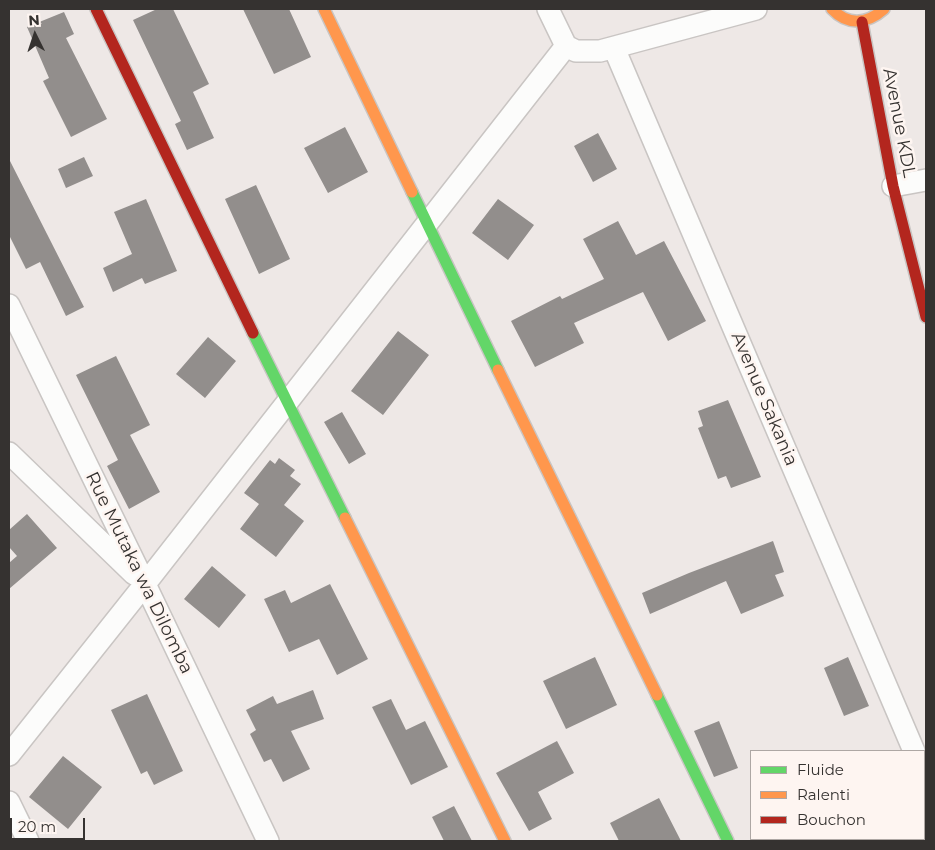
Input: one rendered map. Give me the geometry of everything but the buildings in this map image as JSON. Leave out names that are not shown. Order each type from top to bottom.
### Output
[{"type":"street","points":[[96,9],[505,841]]},
{"type":"street","points":[[324,9],[728,841]]},
{"type":"street","points":[[533,9],[551,16],[566,46],[576,51],[586,52],[614,48],[756,9]]},
{"type":"street","points":[[832,9],[846,20],[862,22],[871,20],[884,9]]},
{"type":"street","name":"Avenue KDL","points":[[862,22],[893,186],[926,317]]},
{"type":"street","points":[[9,755],[146,584],[566,46]]},
{"type":"street","name":"Avenue Sakania","points":[[614,48],[914,750]]},
{"type":"street","points":[[893,186],[926,180]]},
{"type":"street","name":"Rue Mutaka wa Dilomba","points":[[9,305],[146,584],[268,841]]},
{"type":"street","points":[[9,452],[146,584]]},
{"type":"street","points":[[9,802],[28,841]]},
{"type":"traffic: fast","points":[[412,192],[498,370]]},
{"type":"traffic: fast","points":[[253,333],[345,518]]},
{"type":"traffic: fast","points":[[657,695],[728,841]]},
{"type":"traffic: slow","points":[[324,9],[412,192]]},
{"type":"traffic: slow","points":[[832,9],[844,18],[858,21],[871,18],[884,9]]},
{"type":"traffic: slow","points":[[498,370],[657,695]]},
{"type":"traffic: slow","points":[[345,518],[505,841]]},
{"type":"traffic: jam","points":[[96,9],[253,333]]},
{"type":"traffic: jam","points":[[862,22],[893,186],[926,317]]}]
